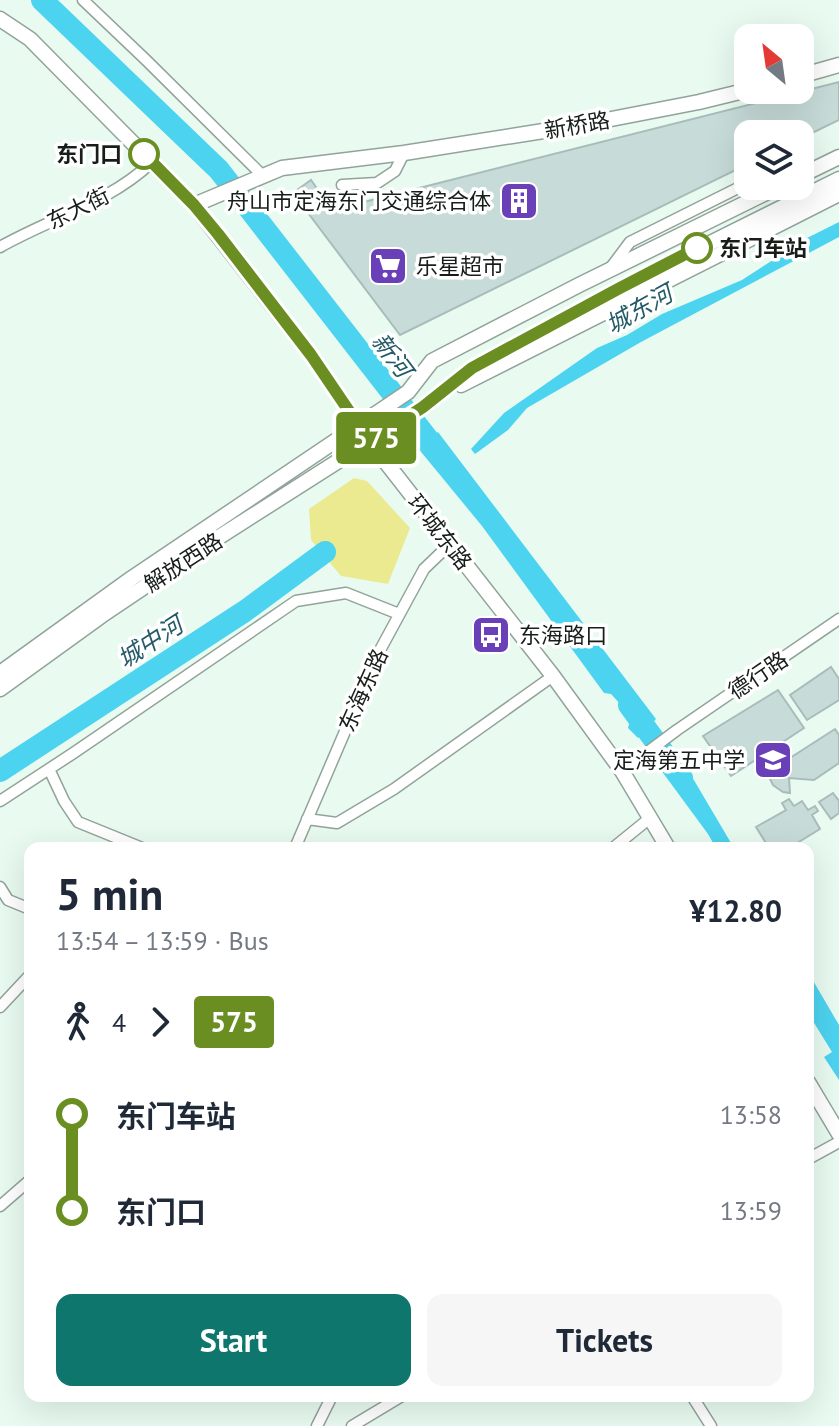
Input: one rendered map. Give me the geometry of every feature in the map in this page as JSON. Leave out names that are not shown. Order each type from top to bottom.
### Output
[{"type":"street","points":[[83,0],[262,175]]},
{"type":"street","name":"环城东路","points":[[0,19],[30,39],[194,205],[311,355],[370,442],[553,676],[622,771],[664,842]]},
{"type":"street","points":[[814,72],[839,65]]},
{"type":"street","name":"新桥路","points":[[194,205],[282,168],[404,153],[575,126],[734,93]]},
{"type":"street","points":[[342,185],[377,183],[395,171],[404,153]]},
{"type":"street","points":[[814,170],[839,157]]},
{"type":"street","name":"东大街","points":[[0,247],[118,189],[152,162]]},
{"type":"street","points":[[426,404],[472,368],[618,289],[839,179]]},
{"type":"street","points":[[609,272],[630,242],[734,190]]},
{"type":"street","points":[[426,404],[839,194]]},
{"type":"street","points":[[0,673],[132,578],[408,392],[432,361],[752,200]]},
{"type":"street","points":[[609,272],[618,289]]},
{"type":"street","name":"解放西路","points":[[0,689],[205,546],[426,404]]},
{"type":"street","name":"东海东路","points":[[297,842],[379,652],[424,569],[450,544]]},
{"type":"street","points":[[0,801],[296,601],[346,593],[399,614]]},
{"type":"street","name":"德行路","points":[[622,771],[839,619]]},
{"type":"street","points":[[307,819],[337,823],[394,789],[553,676]]},
{"type":"street","points":[[49,769],[78,822],[127,842]]},
{"type":"street","points":[[620,842],[650,818]]},
{"type":"street","points":[[0,887],[8,900],[24,907]]},
{"type":"street","points":[[0,1007],[24,981]]},
{"type":"street","points":[[814,1092],[839,1134]]},
{"type":"street","points":[[814,1156],[839,1142]]},
{"type":"street","points":[[0,1206],[24,1185]]},
{"type":"street","points":[[317,1426],[329,1402]]},
{"type":"street","points":[[352,1426],[392,1402]]},
{"type":"street","points":[[696,1402],[711,1426]]},
{"type":"shaded area","points":[[354,478],[367,481],[410,528],[388,584],[341,576],[311,540],[309,509]]},
{"type":"water","name":"城东河","points":[[839,222],[839,237],[641,342],[527,408],[508,430],[475,454],[471,449],[504,413],[597,348],[662,314],[742,280],[807,238]]},
{"type":"water","name":"新河","points":[[438,432],[656,719],[638,738],[628,728],[631,716],[611,694],[604,693],[482,526],[417,447]]},
{"type":"water","points":[[675,748],[730,842],[713,842],[655,762]]},
{"type":"water","points":[[814,982],[839,1025],[839,1080],[824,1057],[832,1052],[814,1023]]},
{"type":"building","name":"舟山市定海东门交通综合体","points":[[839,82],[839,120],[814,132],[814,120],[734,120],[734,171],[400,335],[293,193],[311,180],[332,210],[752,104],[814,104],[814,88]]},
{"type":"building","points":[[831,667],[839,679],[839,700],[807,720],[790,695]]},
{"type":"building","points":[[778,690],[804,728],[731,776],[703,736]]},
{"type":"building","points":[[835,729],[839,735],[839,763],[814,780],[789,778],[790,793],[773,785],[768,769],[790,772],[790,758]]},
{"type":"building","points":[[833,793],[839,801],[839,813],[831,819],[819,802]]},
{"type":"building","points":[[789,799],[794,806],[802,801],[808,810],[815,806],[818,811],[812,815],[820,829],[799,842],[765,842],[756,827],[786,810],[782,803]]},
{"type":"waterway","name":"新河","points":[[42,0],[219,170],[445,461]]},
{"type":"waterway","name":"城中河","points":[[0,771],[245,611],[325,552]]},
{"type":"waterway","name":"新河","points":[[629,705],[682,778]]},
{"type":"bus line","name":"575","points":[[144,154],[218,234],[311,355],[370,442],[423,407],[472,368],[697,248]]},
{"type":"place","name":"东门口","points":[[144,154]]},
{"type":"place","name":"舟山市定海东门交通综合体","points":[[519,201]]},
{"type":"place","name":"东门车站","points":[[697,248]]},
{"type":"place","name":"乐星超市","points":[[388,266]]},
{"type":"place","name":"东海路口","points":[[491,635]]},
{"type":"place","name":"定海第五中学","points":[[773,760]]}]
